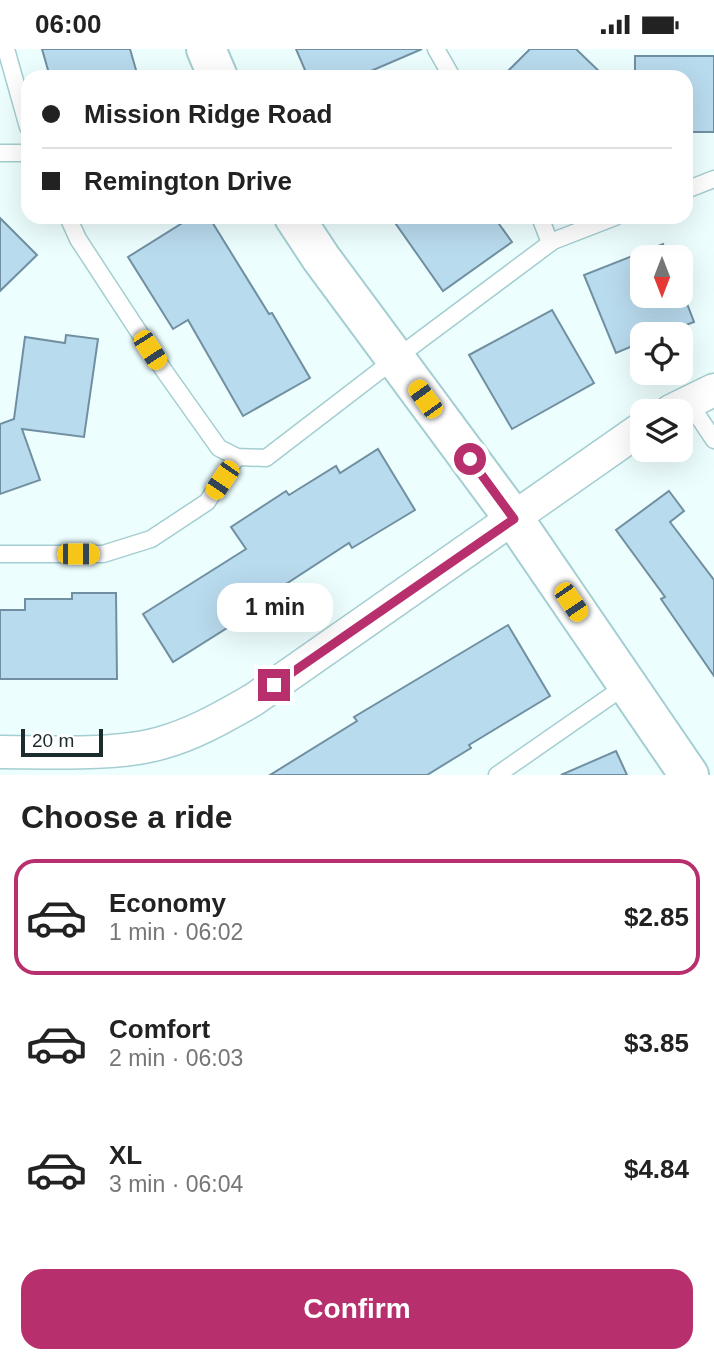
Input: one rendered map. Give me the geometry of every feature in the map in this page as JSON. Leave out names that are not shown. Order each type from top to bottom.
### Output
[{"type":"street","points":[[206,49],[215,70]]},
{"type":"street","points":[[299,224],[514,519],[689,775]]},
{"type":"street","points":[[13,760],[159,744],[205,728],[253,700],[630,437]]},
{"type":"lane","points":[[6,49],[21,102]]},
{"type":"lane","points":[[436,49],[449,70]]},
{"type":"lane","points":[[0,153],[21,153]]},
{"type":"lane","points":[[693,187],[714,179]]},
{"type":"lane","points":[[71,224],[78,239],[165,372],[219,448],[237,457],[266,458],[550,243],[598,224]]},
{"type":"lane","points":[[543,224],[550,243]]},
{"type":"lane","points":[[693,404],[714,440]]},
{"type":"lane","points":[[0,554],[103,554],[151,539],[207,502],[237,457]]},
{"type":"lane","points":[[497,775],[628,684]]},
{"type":"building","points":[[42,49],[130,49],[136,70],[48,70]]},
{"type":"building","points":[[296,49],[422,49],[373,70],[305,70]]},
{"type":"building","points":[[530,49],[576,49],[598,70],[509,70]]},
{"type":"building","points":[[635,56],[714,56],[714,132],[693,132],[693,70],[635,70]]},
{"type":"building","points":[[0,218],[37,255],[0,291]]},
{"type":"building","points":[[181,224],[213,224],[269,314],[272,313],[310,378],[243,416],[188,320],[173,329],[128,257]]},
{"type":"building","points":[[396,224],[499,224],[512,242],[443,291]]},
{"type":"building","points":[[630,257],[630,308],[689,308],[694,322],[630,322],[630,347],[616,353],[584,275]]},
{"type":"building","points":[[552,310],[594,383],[512,429],[469,355]]},
{"type":"building","points":[[66,335],[98,339],[84,437],[22,429],[40,480],[0,494],[0,424],[14,419],[25,337],[65,343]]},
{"type":"building","points":[[378,449],[415,510],[352,548],[349,543],[243,612],[246,616],[173,662],[143,614],[246,549],[231,527],[286,491],[289,495],[336,466],[340,473]]},
{"type":"building","points":[[669,491],[684,511],[670,522],[714,580],[714,676],[661,599],[665,597],[616,530]]},
{"type":"building","points":[[72,593],[116,593],[117,679],[0,679],[0,610],[25,610],[25,599],[72,599]]},
{"type":"building","points":[[508,625],[550,696],[469,745],[471,748],[427,775],[270,775],[357,721],[354,717]]},
{"type":"building","points":[[616,751],[627,775],[561,775]]},
{"type":"route","points":[[274,685],[514,519],[470,459]]}]
